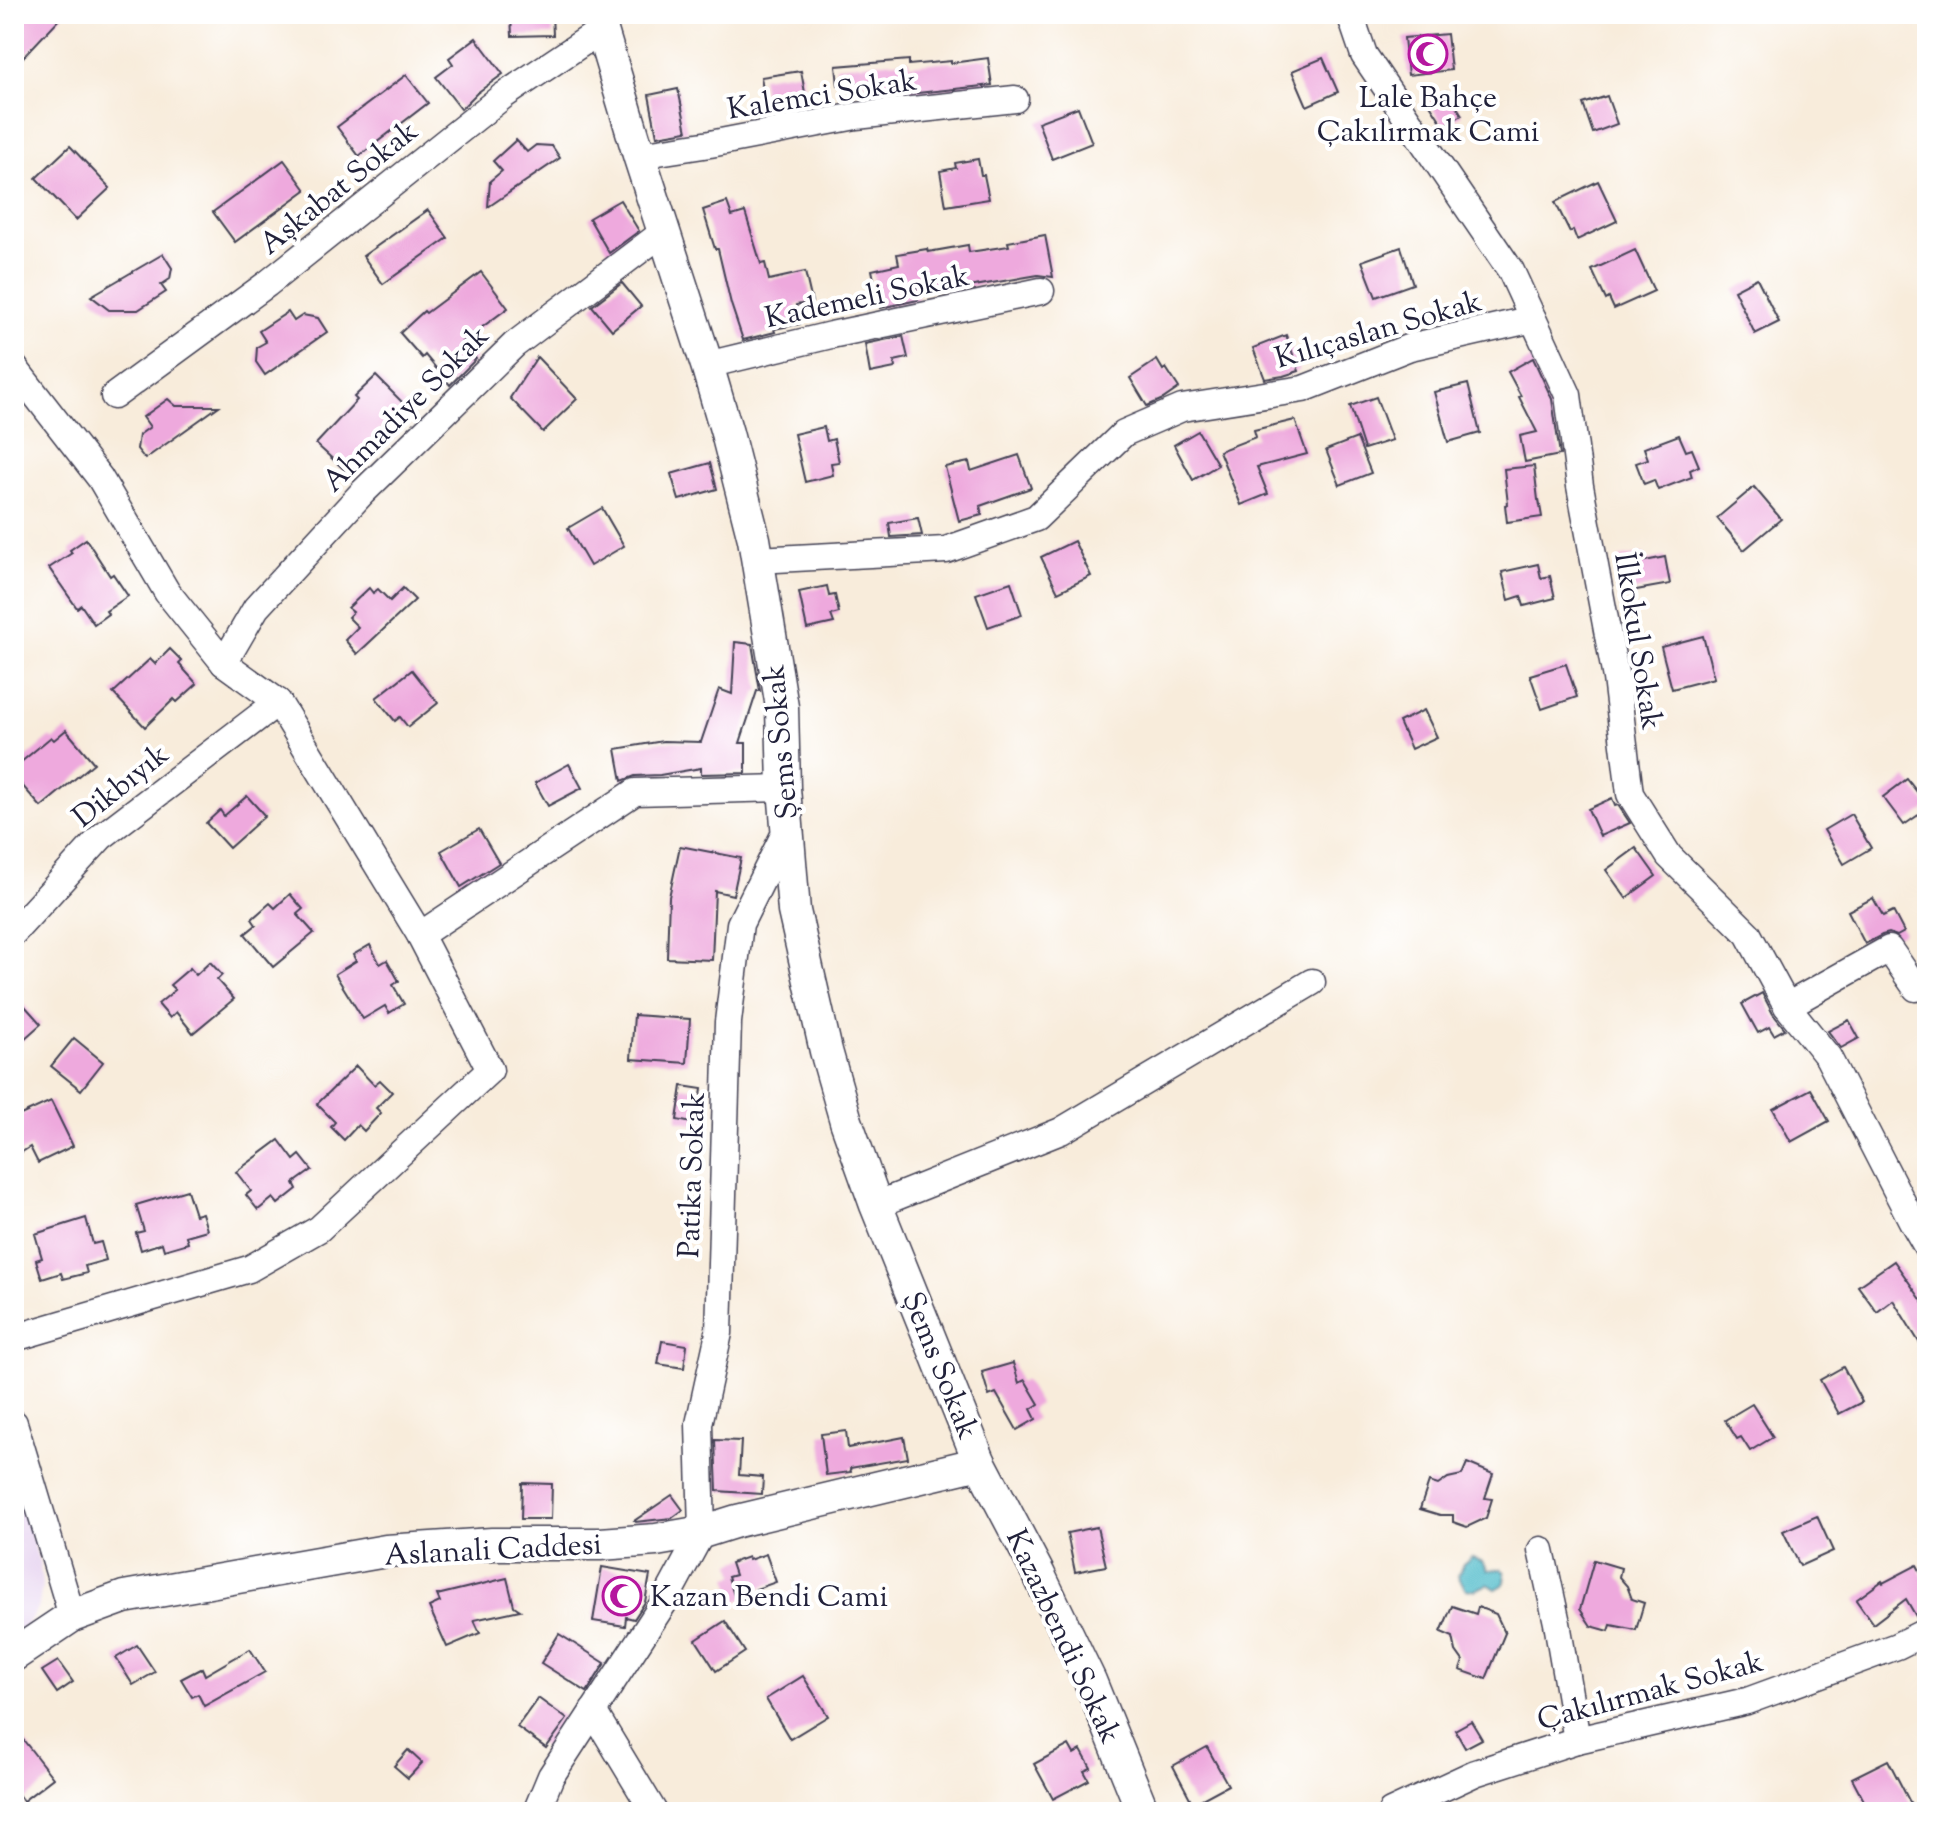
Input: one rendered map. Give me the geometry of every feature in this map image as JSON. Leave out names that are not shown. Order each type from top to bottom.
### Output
[{"type":"street","name":"İlkokul Sokak","points":[[1350,14],[1364,55],[1511,271],[1568,395],[1580,486],[1616,678],[1630,794],[1669,856],[1748,934],[1787,1006],[1828,1057],[1927,1247]]},
{"type":"street","name":"Şems Sokak","points":[[600,22],[727,433],[757,560],[782,707],[784,788],[794,911],[826,1051],[846,1121],[876,1205],[980,1463]]},
{"type":"street","name":"Aşkabat Sokak","points":[[114,396],[267,284],[600,22]]},
{"type":"street","name":"Kalemci Sokak","points":[[639,155],[856,116],[1015,99]]},
{"type":"street","name":"Ahmadiye Sokak","points":[[224,663],[256,608],[374,481],[514,345],[665,231]]},
{"type":"street","name":"Kademeli Sokak","points":[[707,365],[831,335],[1041,291]]},
{"type":"street","name":"Kılıçaslan Sokak","points":[[757,560],[946,550],[1036,518],[1124,433],[1182,408],[1303,389],[1410,347],[1533,319]]},
{"type":"street","points":[[14,367],[100,478],[167,592],[224,663],[278,702],[420,935],[490,1070],[319,1229],[249,1269],[14,1338]]},
{"type":"street","name":"Dikbıyık","points":[[14,932],[101,837],[278,702]]},
{"type":"street","points":[[420,935],[635,792],[784,788]]},
{"type":"street","name":"Patika Sokak","points":[[702,1532],[699,1424],[719,1333],[728,1022],[733,980],[740,924],[787,829]]},
{"type":"street","points":[[1787,1006],[1889,949],[1916,988]]},
{"type":"street","points":[[876,1205],[1061,1131],[1312,982]]},
{"type":"street","points":[[14,1423],[72,1616]]},
{"type":"street","name":"Aslanali Caddesi","points":[[14,1655],[72,1616],[124,1597],[386,1551],[492,1544],[600,1544],[656,1540],[702,1532],[980,1463]]},
{"type":"street","name":"Kazazbendi Sokak","points":[[980,1463],[1090,1681],[1143,1812]]},
{"type":"street","points":[[536,1812],[551,1776],[663,1604],[702,1532]]},
{"type":"street","points":[[1541,1550],[1577,1740]]},
{"type":"street","name":"Çakılırmak Sokak","points":[[1391,1812],[1475,1773],[1577,1740],[1747,1701],[1897,1646],[1927,1631]]},
{"type":"street","points":[[593,1711],[654,1812]]},
{"type":"shaded area","points":[[14,1479],[40,1565],[42,1586],[39,1605],[27,1625],[14,1633]]},
{"type":"water","points":[[1472,1557],[1483,1562],[1488,1570],[1502,1569],[1505,1572],[1503,1585],[1496,1589],[1488,1584],[1475,1590],[1466,1589],[1458,1576],[1463,1564]]},
{"type":"building","points":[[14,14],[64,14],[14,67]]},
{"type":"building","points":[[511,14],[552,14],[553,35],[512,36]]},
{"type":"building","name":"Lale Bahçe Çakılırmak Cami","points":[[1447,34],[1451,70],[1408,75],[1404,38]]},
{"type":"building","points":[[476,38],[503,74],[461,109],[436,77],[453,64],[449,58]]},
{"type":"building","points":[[988,58],[992,85],[880,97],[878,81],[838,85],[836,66],[909,60],[909,65],[951,63]]},
{"type":"building","points":[[1323,58],[1338,92],[1307,106],[1292,71]]},
{"type":"building","points":[[801,71],[808,109],[767,117],[761,77]]},
{"type":"building","points":[[406,75],[428,103],[359,156],[337,127]]},
{"type":"building","points":[[678,89],[687,131],[657,136],[649,95]]},
{"type":"building","points":[[1447,91],[1462,115],[1444,126],[1429,103]]},
{"type":"building","points":[[1607,96],[1617,124],[1593,133],[1583,104]]},
{"type":"building","points":[[1078,107],[1092,143],[1052,159],[1038,122]]},
{"type":"building","points":[[516,140],[527,152],[536,145],[552,146],[560,158],[488,207],[490,181],[502,171],[493,161]]},
{"type":"building","points":[[70,146],[110,188],[76,220],[36,178]]},
{"type":"building","points":[[978,159],[989,199],[946,206],[940,171],[956,168],[955,163]]},
{"type":"building","points":[[284,160],[306,190],[235,242],[213,212]]},
{"type":"building","points":[[1598,181],[1617,221],[1577,240],[1555,202]]},
{"type":"building","points":[[620,200],[639,231],[609,253],[589,218]]},
{"type":"building","points":[[727,202],[732,216],[745,212],[769,280],[805,272],[812,302],[796,305],[800,324],[743,340],[718,249],[715,249],[703,210]]},
{"type":"building","points":[[428,210],[448,238],[383,284],[363,256]]},
{"type":"building","points":[[1045,235],[1053,277],[1038,275],[951,290],[949,281],[916,287],[918,300],[880,308],[872,270],[899,264],[897,254],[968,245],[969,252],[1009,246],[1008,242]]},
{"type":"building","points":[[1401,247],[1413,284],[1376,297],[1362,261]]},
{"type":"building","points":[[1635,250],[1654,291],[1614,309],[1609,298],[1606,300],[1592,270]]},
{"type":"building","points":[[163,254],[172,268],[170,279],[161,285],[166,292],[138,310],[109,310],[91,296]]},
{"type":"building","points":[[481,272],[508,308],[462,342],[476,359],[450,385],[425,355],[422,358],[400,333],[424,311],[426,313]]},
{"type":"building","points":[[1757,278],[1779,322],[1755,334],[1734,290]]},
{"type":"building","points":[[622,283],[641,306],[612,330],[592,306]]},
{"type":"building","points":[[288,312],[294,321],[303,315],[318,318],[327,332],[265,375],[256,362],[257,347],[266,342],[259,331]]},
{"type":"building","points":[[1286,335],[1299,371],[1265,379],[1253,348]]},
{"type":"building","points":[[903,336],[908,358],[894,361],[895,368],[870,373],[865,344]]},
{"type":"building","points":[[537,357],[577,399],[543,432],[510,398]]},
{"type":"building","points":[[1533,358],[1552,399],[1560,455],[1525,462],[1520,436],[1537,432],[1508,372]]},
{"type":"building","points":[[1157,360],[1179,388],[1147,406],[1130,378]]},
{"type":"building","points":[[376,376],[405,405],[370,439],[375,443],[348,473],[316,444],[357,400],[354,397]]},
{"type":"building","points":[[1468,384],[1480,433],[1448,442],[1434,392]]},
{"type":"building","points":[[1376,397],[1392,440],[1364,449],[1350,406]]},
{"type":"building","points":[[168,399],[176,406],[219,406],[145,459],[137,449],[139,435],[150,427],[143,417]]},
{"type":"building","points":[[1295,420],[1307,454],[1257,467],[1268,494],[1241,505],[1219,451],[1256,437],[1254,430]]},
{"type":"building","points":[[824,427],[827,441],[834,439],[839,462],[831,463],[833,475],[805,482],[794,434]]},
{"type":"building","points":[[1198,431],[1218,465],[1193,480],[1174,445]]},
{"type":"building","points":[[1679,435],[1686,451],[1692,449],[1699,466],[1690,470],[1692,477],[1658,490],[1654,480],[1644,484],[1636,463],[1648,459],[1644,448]]},
{"type":"building","points":[[1357,438],[1371,473],[1340,485],[1326,450]]},
{"type":"building","points":[[1019,455],[1031,488],[980,506],[982,515],[959,521],[945,467],[969,462],[971,471]]},
{"type":"building","points":[[710,463],[717,489],[679,500],[671,474]]},
{"type":"building","points":[[1534,466],[1542,517],[1507,522],[1504,469]]},
{"type":"building","points":[[1754,487],[1781,519],[1744,550],[1717,518]]},
{"type":"building","points":[[602,508],[624,546],[590,566],[568,528]]},
{"type":"building","points":[[918,518],[922,535],[891,537],[889,523]]},
{"type":"building","points":[[86,539],[110,576],[113,574],[128,596],[106,611],[108,614],[94,624],[81,605],[77,608],[49,568]]},
{"type":"building","points":[[1074,541],[1091,576],[1058,592],[1041,557]]},
{"type":"building","points":[[1644,554],[1645,561],[1665,557],[1670,584],[1625,592],[1619,558]]},
{"type":"building","points":[[1538,564],[1541,578],[1550,576],[1555,598],[1524,606],[1521,596],[1509,600],[1502,572]]},
{"type":"building","points":[[1011,582],[1022,615],[988,627],[976,594]]},
{"type":"building","points":[[827,586],[829,596],[835,595],[839,613],[831,615],[834,623],[807,629],[799,592]]},
{"type":"building","points":[[369,588],[373,593],[378,589],[390,601],[403,588],[415,600],[357,654],[345,640],[358,627],[348,617],[353,612],[348,608]]},
{"type":"building","points":[[1703,636],[1714,678],[1672,689],[1661,647]]},
{"type":"building","points":[[735,642],[752,644],[760,691],[757,691],[740,743],[746,743],[746,773],[701,774],[701,768],[635,776],[622,781],[616,749],[663,741],[701,742],[719,689],[732,694]]},
{"type":"building","points":[[170,649],[197,684],[177,702],[174,699],[145,727],[113,693],[150,659],[155,664]]},
{"type":"building","points":[[1566,664],[1577,697],[1542,709],[1530,675]]},
{"type":"building","points":[[412,670],[438,703],[408,727],[400,717],[395,721],[376,698]]},
{"type":"building","points":[[1424,710],[1437,737],[1411,749],[1399,722]]},
{"type":"building","points":[[66,730],[94,763],[41,807],[14,776],[14,768],[51,737],[54,740]]},
{"type":"building","points":[[569,764],[582,788],[548,806],[535,783]]},
{"type":"building","points":[[1907,779],[1927,809],[1904,825],[1883,797]]},
{"type":"building","points":[[247,796],[265,816],[229,848],[206,823],[220,810],[224,816]]},
{"type":"building","points":[[1612,798],[1630,823],[1600,836],[1588,809]]},
{"type":"building","points":[[1851,814],[1871,848],[1844,864],[1824,830]]},
{"type":"building","points":[[479,829],[499,863],[461,887],[441,851]]},
{"type":"building","points":[[680,846],[741,858],[733,895],[715,891],[712,960],[667,958],[669,897]]},
{"type":"building","points":[[1636,848],[1656,876],[1626,898],[1606,870]]},
{"type":"building","points":[[290,894],[303,909],[297,914],[314,933],[273,967],[245,934],[256,925],[252,919],[270,903],[275,908]]},
{"type":"building","points":[[1873,898],[1883,916],[1893,911],[1904,932],[1897,936],[1889,933],[1882,935],[1865,944],[1848,911]]},
{"type":"building","points":[[370,945],[380,964],[387,960],[399,981],[393,985],[404,1004],[389,1013],[385,1006],[363,1019],[335,974],[356,961],[353,955]]},
{"type":"building","points":[[210,962],[222,975],[217,980],[234,999],[193,1033],[176,1012],[170,1018],[158,1004],[175,990],[170,985],[190,968],[196,975]]},
{"type":"building","points":[[1762,993],[1785,1029],[1774,1035],[1769,1027],[1758,1033],[1742,1004]]},
{"type":"building","points":[[24,1005],[41,1024],[14,1048],[14,1013]]},
{"type":"building","points":[[634,1015],[690,1019],[687,1063],[631,1059]]},
{"type":"building","points":[[1849,1020],[1859,1038],[1841,1048],[1828,1031]]},
{"type":"building","points":[[74,1038],[103,1062],[81,1090],[51,1066]]},
{"type":"building","points":[[356,1066],[374,1085],[380,1080],[392,1092],[376,1108],[381,1113],[364,1131],[358,1125],[344,1140],[331,1127],[335,1122],[317,1104]]},
{"type":"building","points":[[682,1086],[702,1089],[697,1124],[677,1120]]},
{"type":"building","points":[[1811,1089],[1829,1121],[1791,1142],[1773,1109]]},
{"type":"building","points":[[51,1101],[73,1146],[38,1163],[30,1147],[14,1157],[14,1118]]},
{"type":"building","points":[[279,1140],[294,1160],[300,1155],[312,1170],[294,1183],[297,1189],[278,1204],[273,1198],[258,1210],[246,1195],[251,1191],[236,1172]]},
{"type":"building","points":[[187,1190],[195,1215],[202,1213],[207,1230],[186,1236],[188,1243],[164,1250],[162,1243],[141,1250],[136,1233],[144,1231],[136,1205]]},
{"type":"building","points":[[86,1218],[93,1244],[101,1242],[106,1260],[85,1266],[87,1273],[63,1279],[61,1273],[42,1279],[36,1260],[42,1258],[35,1234]]},
{"type":"building","points":[[1894,1261],[1927,1308],[1927,1355],[1893,1300],[1877,1312],[1858,1286]]},
{"type":"building","points":[[662,1341],[687,1345],[684,1368],[658,1364]]},
{"type":"building","points":[[1013,1363],[1019,1383],[1025,1380],[1039,1404],[1031,1409],[1036,1419],[1017,1430],[996,1393],[989,1396],[982,1372]]},
{"type":"building","points":[[1843,1367],[1862,1402],[1839,1414],[1820,1380]]},
{"type":"building","points":[[1752,1404],[1773,1437],[1750,1451],[1741,1437],[1737,1439],[1725,1420]]},
{"type":"building","points":[[846,1431],[848,1448],[904,1437],[908,1458],[826,1475],[821,1434]]},
{"type":"building","points":[[715,1440],[741,1441],[739,1475],[763,1477],[762,1494],[717,1491]]},
{"type":"building","points":[[1467,1463],[1493,1474],[1485,1498],[1492,1499],[1486,1518],[1467,1527],[1453,1522],[1453,1515],[1420,1509],[1429,1482],[1438,1485],[1448,1478],[1462,1475]]},
{"type":"building","points":[[522,1483],[552,1484],[551,1519],[521,1519]]},
{"type":"building","points":[[672,1495],[683,1510],[672,1518],[634,1521]]},
{"type":"building","points":[[1817,1516],[1833,1551],[1800,1566],[1783,1531]]},
{"type":"building","points":[[1097,1527],[1106,1566],[1075,1572],[1067,1533]]},
{"type":"building","points":[[766,1554],[776,1582],[756,1589],[758,1594],[736,1601],[728,1577],[735,1575],[731,1563]]},
{"type":"building","points":[[1594,1560],[1621,1568],[1619,1577],[1632,1599],[1644,1603],[1636,1630],[1611,1625],[1609,1631],[1591,1626],[1580,1609]]},
{"type":"building","points":[[1917,1565],[1927,1584],[1927,1615],[1917,1618],[1906,1599],[1873,1624],[1856,1600],[1882,1581]]},
{"type":"building","name":"Kazan Bendi Cami","points":[[602,1567],[650,1575],[645,1602],[634,1619],[626,1617],[625,1626],[593,1621]]},
{"type":"building","points":[[507,1578],[514,1606],[520,1610],[474,1620],[480,1633],[447,1647],[429,1607],[440,1602],[437,1595]]},
{"type":"building","points":[[1452,1606],[1476,1614],[1478,1607],[1496,1614],[1505,1633],[1486,1679],[1460,1670],[1463,1661],[1456,1651],[1453,1637],[1441,1632]]},
{"type":"building","points":[[725,1621],[745,1652],[716,1671],[696,1640]]},
{"type":"building","points":[[559,1634],[605,1663],[587,1692],[541,1663]]},
{"type":"building","points":[[137,1645],[155,1672],[133,1685],[116,1658]]},
{"type":"building","points":[[250,1649],[265,1672],[204,1706],[198,1694],[192,1697],[181,1679],[202,1668],[205,1675]]},
{"type":"building","points":[[58,1661],[73,1682],[57,1693],[42,1671]]},
{"type":"building","points":[[803,1676],[828,1716],[790,1739],[766,1699]]},
{"type":"building","points":[[538,1698],[567,1719],[546,1748],[517,1727]]},
{"type":"building","points":[[1471,1721],[1482,1739],[1465,1748],[1455,1730]]},
{"type":"building","points":[[14,1728],[53,1778],[23,1801],[14,1789]]},
{"type":"building","points":[[1069,1745],[1074,1754],[1081,1750],[1091,1768],[1084,1771],[1089,1780],[1053,1799],[1034,1764]]},
{"type":"building","points":[[1207,1747],[1228,1785],[1193,1804],[1173,1766]]},
{"type":"building","points":[[408,1750],[422,1763],[408,1778],[394,1766]]},
{"type":"building","points":[[1888,1760],[1915,1812],[1870,1812],[1852,1778]]},
{"type":"place","name":"Lale Bahçe Çakılırmak Cami","points":[[1428,54]]},
{"type":"place","name":"Kazan Bendi Cami","points":[[622,1596]]}]
